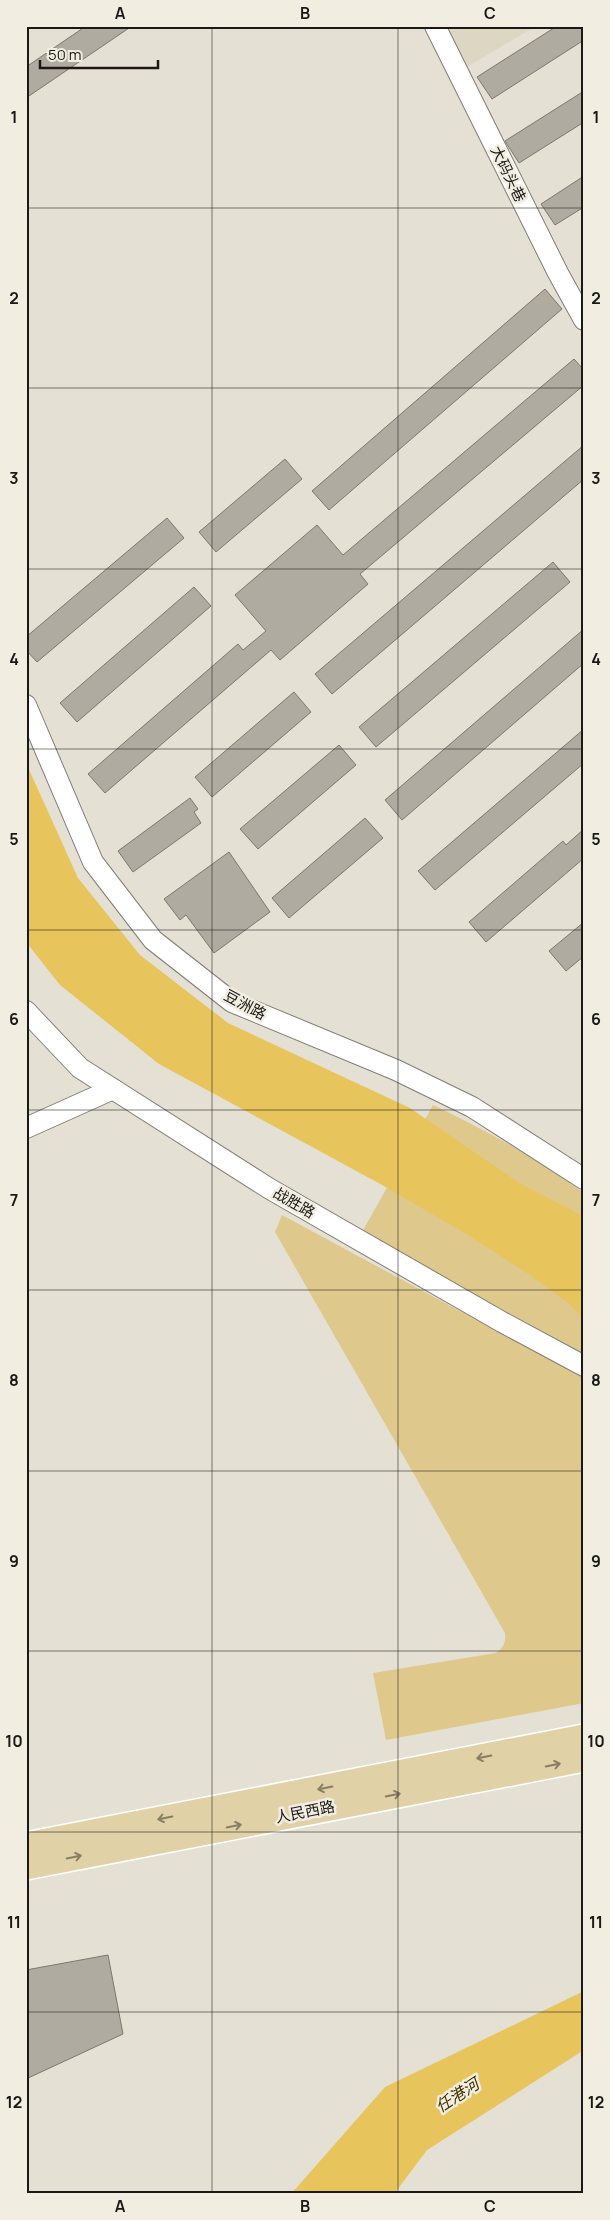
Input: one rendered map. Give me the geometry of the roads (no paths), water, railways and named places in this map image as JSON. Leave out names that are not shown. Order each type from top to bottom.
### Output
[{"type":"main road","name":"人民西路","points":[[26,1845],[584,1737]]},
{"type":"main road","name":"人民西路","points":[[26,1867],[584,1758]]},
{"type":"street","name":"大码头巷","points":[[435,26],[558,273],[584,320]]},
{"type":"street","name":"豆洲路","points":[[26,705],[93,862],[153,940],[232,1002],[396,1070],[472,1107],[584,1179]]},
{"type":"street","name":"战胜路","points":[[26,1010],[80,1068],[270,1189],[502,1322],[584,1366]]},
{"type":"street","points":[[26,1128],[113,1089]]},
{"type":"water","points":[[26,763],[78,878],[140,955],[228,1023],[410,1108],[519,1183],[581,1215],[584,1218],[584,1320],[570,1304],[527,1273],[468,1235],[384,1186],[159,1064],[60,985],[26,942]]},
{"type":"water","name":"任港河","points":[[584,1991],[584,2050],[427,2150],[394,2194],[291,2194],[385,2087]]}]
